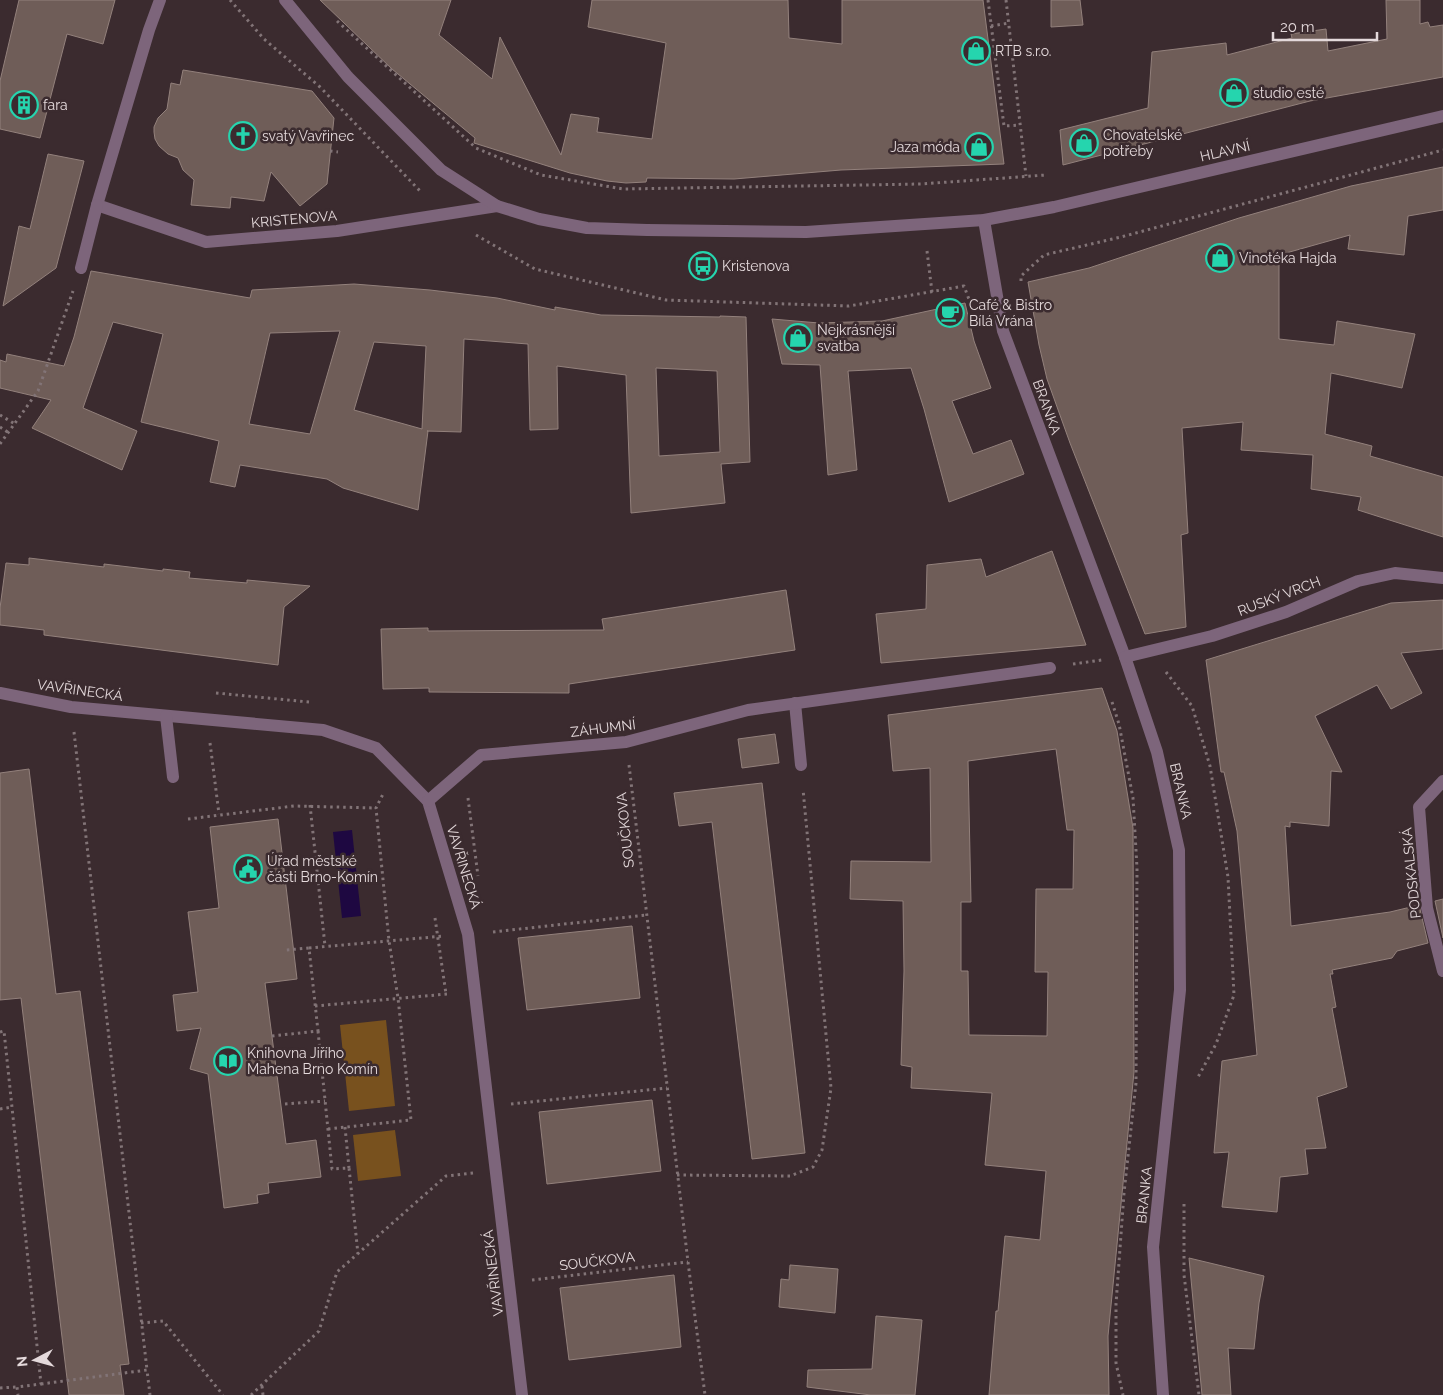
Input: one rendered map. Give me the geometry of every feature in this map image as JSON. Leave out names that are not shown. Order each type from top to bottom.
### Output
[{"type":"street","points":[[81,268],[97,205],[149,30],[160,0]]},
{"type":"street","name":"KRISTENOVA","points":[[285,0],[348,78],[441,170],[497,206],[539,220],[587,228],[806,232],[984,220]]},
{"type":"street","name":"HLAVNÍ","points":[[984,220],[1054,207],[1443,116]]},
{"type":"street","name":"KRISTENOVA","points":[[97,205],[206,242],[337,231],[497,206]]},
{"type":"street","name":"BRANKA","points":[[984,220],[1003,331],[1125,657],[1157,752],[1179,850],[1180,990],[1153,1247],[1163,1395]]},
{"type":"street","name":"RUSKÝ VRCH","points":[[1125,657],[1221,633],[1286,612],[1358,581],[1394,572],[1443,578]]},
{"type":"street","name":"ZÁHUMNÍ","points":[[428,801],[481,754],[626,742],[748,710],[1050,668]]},
{"type":"street","name":"VAVŘINECKÁ","points":[[0,692],[71,707],[323,730],[376,748],[428,801],[468,934],[522,1395]]},
{"type":"street","points":[[795,703],[801,765]]},
{"type":"street","points":[[166,716],[173,777]]},
{"type":"street","name":"PODSKALSKÁ","points":[[1443,781],[1419,807],[1428,908],[1443,970]]},
{"type":"path","points":[[988,0],[1004,126],[1020,125]]},
{"type":"path","points":[[1006,0],[1026,176]]},
{"type":"path","points":[[334,19],[476,148],[541,175],[623,189],[921,184],[1046,175]]},
{"type":"path","points":[[991,26],[1009,23]]},
{"type":"path","points":[[330,151],[338,152]]},
{"type":"path","points":[[927,251],[932,292]]},
{"type":"path","points":[[0,444],[38,391],[81,268]]},
{"type":"path","points":[[0,415],[15,424]]},
{"type":"path","points":[[0,427],[9,433]]},
{"type":"path","points":[[1096,652],[1099,661]]},
{"type":"path","points":[[1050,668],[1125,657]]},
{"type":"path","points":[[1110,697],[1118,724],[1133,798],[1137,868],[1136,1083],[1124,1193],[1116,1304],[1116,1364],[1123,1395]]},
{"type":"path","points":[[208,720],[219,814]]},
{"type":"path","points":[[83,731],[74,730],[150,1395]]},
{"type":"path","name":"SOUČKOVA","points":[[620,764],[629,764],[705,1395]]},
{"type":"path","points":[[678,1174],[790,1176],[813,1167],[822,1150],[831,1088],[801,765]]},
{"type":"path","points":[[328,1129],[410,1120],[376,808],[397,769]]},
{"type":"path","points":[[468,796],[480,884]]},
{"type":"path","points":[[188,819],[310,805],[376,808]]},
{"type":"path","points":[[310,805],[325,946]]},
{"type":"path","points":[[435,911],[446,994]]},
{"type":"path","points":[[286,950],[438,937],[646,915]]},
{"type":"path","points":[[309,948],[332,1169],[349,1168]]},
{"type":"path","points":[[315,1006],[475,991]]},
{"type":"path","points":[[272,1036],[318,1030]]},
{"type":"path","points":[[0,1032],[4,1031],[41,1384]]},
{"type":"path","points":[[488,1107],[667,1088]]},
{"type":"path","points":[[285,1104],[325,1101]]},
{"type":"path","points":[[0,1109],[12,1107]]},
{"type":"path","points":[[345,1127],[358,1254]]},
{"type":"path","points":[[251,1395],[319,1331],[337,1272],[446,1176],[496,1170]]},
{"type":"path","name":"SOUČKOVA","points":[[509,1283],[688,1262]]},
{"type":"path","points":[[141,1323],[164,1321],[223,1395]]},
{"type":"path","points":[[0,1388],[147,1370]]},
{"type":"path","points":[[262,1385],[263,1395]]},
{"type":"path","points":[[17,1387],[18,1395]]},
{"type":"shaded area","points":[[352,830],[361,916],[342,918],[333,832]]},
{"type":"shaded area","points":[[386,1020],[395,1106],[349,1111],[340,1025]]},
{"type":"shaded area","points":[[395,1130],[401,1176],[358,1181],[353,1135]]},
{"type":"building","points":[[19,0],[115,0],[103,44],[67,34],[40,138],[0,129],[0,81]]},
{"type":"building","points":[[320,0],[451,0],[439,35],[492,79],[500,37],[561,155],[571,114],[599,118],[597,132],[652,139],[666,43],[588,27],[592,0],[788,0],[789,38],[842,44],[842,0],[983,0],[1004,164],[841,170],[734,179],[647,178],[646,182],[626,183],[570,173],[474,143],[475,138],[392,69]]},
{"type":"building","points":[[1051,0],[1080,0],[1083,25],[1051,27]]},
{"type":"building","points":[[1386,0],[1420,0],[1420,24],[1428,22],[1430,27],[1443,25],[1443,77],[1310,101],[1063,165],[1060,130],[1148,108],[1152,52],[1226,43],[1227,55],[1292,38],[1291,34],[1326,29],[1328,51],[1387,39]]},
{"type":"building","name":"svatý Vavřinec","points":[[183,70],[312,91],[334,118],[327,184],[300,206],[271,172],[264,201],[231,197],[230,208],[191,205],[194,180],[183,170],[178,158],[168,154],[159,146],[154,132],[158,118],[167,109],[171,83],[180,85]]},
{"type":"building","points":[[48,154],[84,161],[56,268],[3,306],[19,226],[30,229]]},
{"type":"building","points":[[1443,167],[1443,210],[1408,216],[1404,255],[1348,249],[1350,235],[1279,255],[1279,339],[1334,345],[1337,321],[1415,334],[1402,388],[1331,373],[1325,434],[1372,446],[1370,456],[1443,477],[1443,537],[1358,510],[1361,497],[1311,489],[1313,455],[1241,450],[1243,422],[1182,428],[1188,533],[1181,535],[1186,627],[1145,634],[1047,379],[1028,282],[1089,268],[1239,218],[1351,186]]},
{"type":"building","points":[[91,271],[250,298],[252,290],[354,284],[497,298],[555,310],[555,307],[601,315],[746,317],[750,462],[721,464],[725,503],[631,513],[626,375],[557,366],[558,429],[530,430],[528,344],[464,339],[461,432],[428,431],[418,510],[343,488],[327,479],[240,465],[235,487],[210,482],[219,441],[141,422],[163,334],[113,322],[83,408],[137,431],[122,470],[32,428],[51,400],[0,388],[0,360],[6,362],[7,354],[64,366],[74,337]],"holes":[[[340,331],[310,434],[249,424],[270,333]],[[374,342],[426,346],[422,429],[354,410]],[[656,368],[717,371],[720,452],[659,456]]]},
{"type":"building","points":[[965,303],[974,341],[991,388],[952,401],[973,454],[1011,440],[1024,474],[949,502],[911,368],[848,371],[857,470],[828,475],[820,365],[782,364],[772,319],[819,323],[882,321]]},
{"type":"building","points":[[1052,551],[1086,645],[881,663],[876,614],[926,609],[927,565],[981,559],[986,577]]},
{"type":"building","points":[[29,558],[104,567],[104,564],[163,571],[163,569],[190,572],[189,578],[247,583],[247,580],[310,586],[284,607],[278,665],[44,635],[44,630],[0,625],[0,608],[6,563],[29,565]]},
{"type":"building","points":[[786,590],[795,650],[569,684],[569,693],[429,692],[429,688],[383,689],[381,629],[428,628],[428,631],[604,630],[602,619]]},
{"type":"building","points":[[1443,600],[1443,649],[1401,653],[1422,693],[1391,709],[1377,685],[1315,716],[1342,772],[1331,771],[1329,826],[1290,822],[1290,827],[1285,826],[1291,926],[1390,912],[1419,905],[1428,943],[1397,951],[1392,958],[1332,970],[1333,974],[1330,974],[1336,1007],[1332,1008],[1347,1087],[1317,1097],[1326,1148],[1305,1149],[1308,1174],[1280,1177],[1277,1212],[1222,1207],[1229,1152],[1214,1153],[1222,1061],[1257,1055],[1237,831],[1224,772],[1221,772],[1206,660],[1391,603]]},
{"type":"building","points":[[1102,688],[1117,731],[1133,828],[1134,1072],[1108,1336],[1109,1395],[989,1395],[1005,1236],[1040,1240],[1046,1171],[985,1165],[992,1093],[911,1088],[912,1067],[901,1065],[904,971],[903,901],[850,899],[851,861],[931,862],[930,768],[893,771],[888,715]],"holes":[[[1056,749],[1067,830],[1074,830],[1073,889],[1036,889],[1035,972],[1048,972],[1047,1036],[969,1035],[968,971],[961,971],[961,902],[971,902],[968,761]]]},
{"type":"building","points":[[775,734],[779,763],[742,768],[738,739]]},
{"type":"building","points":[[29,769],[56,994],[80,991],[129,1364],[120,1365],[124,1395],[69,1395],[21,998],[0,1000],[0,773]]},
{"type":"building","points":[[762,783],[805,1153],[752,1159],[712,822],[679,826],[674,793]]},
{"type":"building","points":[[278,819],[297,979],[265,983],[286,1144],[316,1140],[321,1177],[268,1183],[269,1193],[257,1195],[258,1203],[224,1208],[208,1074],[190,1069],[201,1028],[177,1031],[173,995],[198,992],[188,912],[219,908],[210,827]]},
{"type":"building","points":[[1443,899],[1443,938],[1435,901]]},
{"type":"building","points":[[632,926],[640,998],[527,1010],[518,938]]},
{"type":"building","points":[[652,1100],[661,1171],[547,1184],[539,1112]]},
{"type":"building","points":[[1189,1258],[1264,1276],[1254,1349],[1228,1348],[1231,1395],[1202,1395]]},
{"type":"building","points":[[790,1265],[838,1269],[835,1313],[779,1307],[781,1279],[789,1280]]},
{"type":"building","points":[[674,1275],[681,1347],[569,1360],[560,1288]]},
{"type":"building","points":[[876,1316],[922,1320],[915,1395],[871,1395],[807,1387],[808,1370],[872,1369]]},
{"type":"place","name":"RTB s.r.o.","points":[[976,51]]},
{"type":"place","name":"studio esté","points":[[1234,93]]},
{"type":"place","name":"fara","points":[[24,105]]},
{"type":"place","name":"svatý Vavřinec","points":[[243,136]]},
{"type":"place","name":"Chovatelské potřeby","points":[[1084,143]]},
{"type":"place","name":"Jaza móda","points":[[979,147]]},
{"type":"place","name":"Vinotéka Hajda","points":[[1220,258]]},
{"type":"place","name":"Kristenova","points":[[703,266]]},
{"type":"place","name":"Café & Bistro Bílá Vrána","points":[[950,313]]},
{"type":"place","name":"Nejkrásnější svatba","points":[[798,338]]},
{"type":"place","name":"Úřad městské části Brno-Komín","points":[[248,869]]},
{"type":"place","name":"Knihovna Jiřího Mahena Brno Komín","points":[[228,1061]]}]
